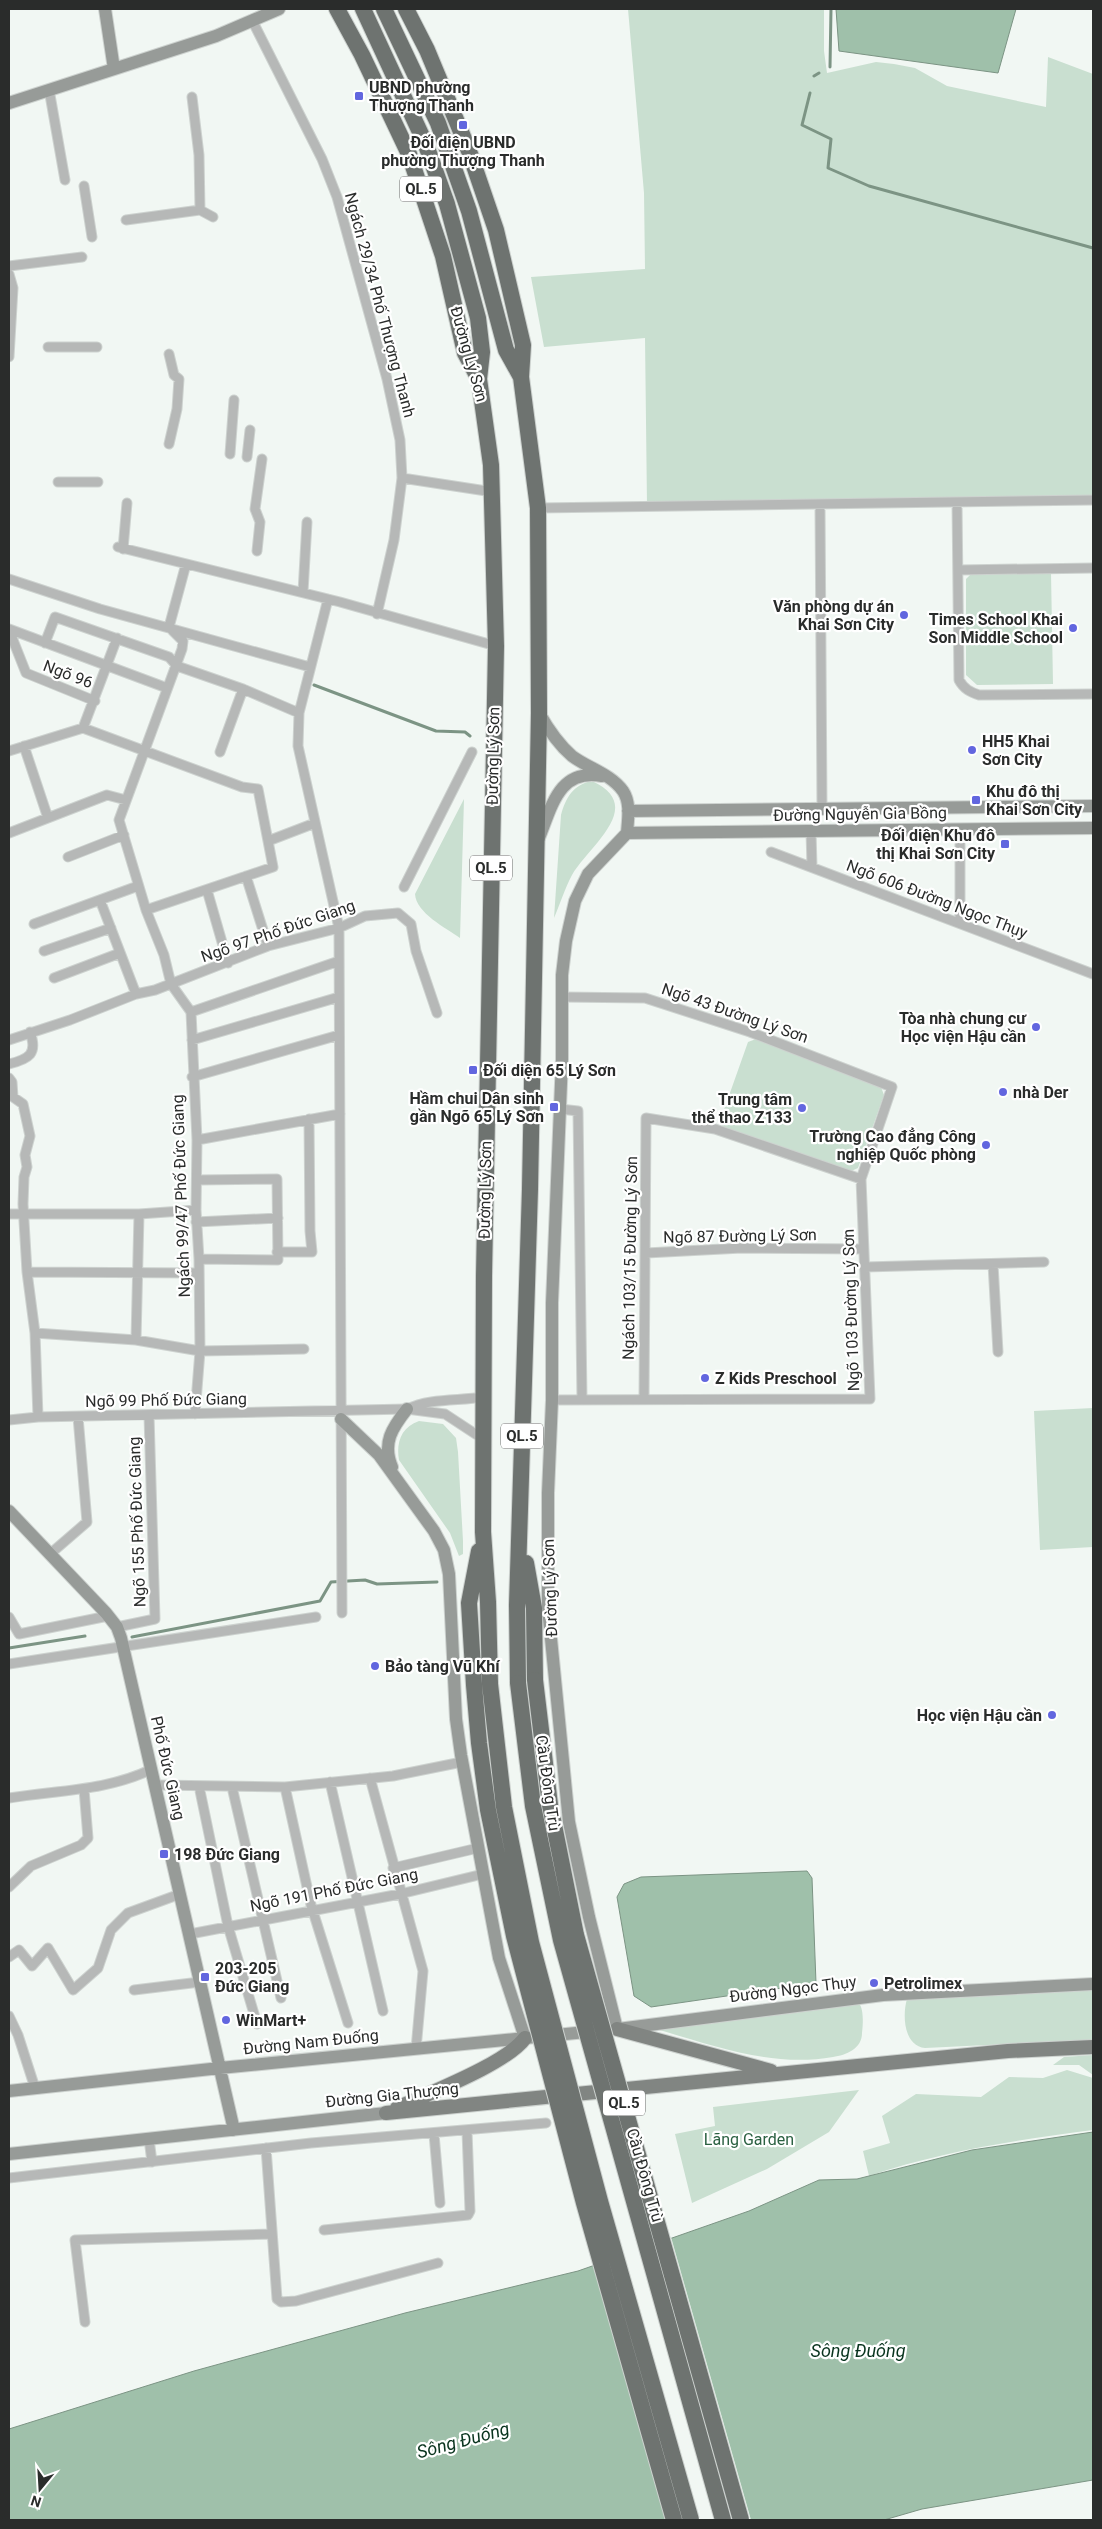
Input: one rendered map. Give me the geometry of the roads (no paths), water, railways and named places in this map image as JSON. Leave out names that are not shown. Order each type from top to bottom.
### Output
[{"type":"highway","points":[[341,16],[358,9]]},
{"type":"highway","name":"QL.5","points":[[363,9],[426,145],[464,260],[478,318],[482,352],[479,379]]},
{"type":"highway","name":"QL.5","points":[[384,9],[438,123],[469,211],[506,350],[521,376]]},
{"type":"highway","name":"Đường Lý Sơn","points":[[406,9],[427,50],[469,151],[496,230],[523,345],[521,376],[538,508],[539,713],[537,842],[521,1529],[517,1605],[518,1682]]},
{"type":"highway","name":"Đường Lý Sơn","points":[[341,16],[409,154],[443,256],[466,353],[479,379],[494,492],[496,646],[483,1439],[483,1532],[488,1602],[482,1684]]},
{"type":"highway","name":"Đường Lý Sơn","points":[[521,1529],[534,1608],[535,1680]]},
{"type":"highway","name":"Cầu Đông Trù","points":[[535,1680],[550,1805],[576,1935],[742,2520]]},
{"type":"highway","name":"Cầu Đông Trù","points":[[518,1682],[533,1806],[561,1940],[723,2520]]},
{"type":"highway","name":"QL.5","points":[[482,1684],[488,1810],[514,1936],[586,2212],[674,2520]]},
{"type":"highway","name":"QL.5","points":[[482,1684],[531,1942],[600,2200],[691,2520]]},
{"type":"main road","points":[[617,2029],[779,2073],[1008,2051],[1093,2047]]},
{"type":"main road","points":[[386,2113],[503,2058],[525,2038]]},
{"type":"main road","name":"Đường Gia Thượng","points":[[386,2113],[779,2073]]},
{"type":"street","points":[[105,9],[114,70]]},
{"type":"street","points":[[9,102],[114,70],[233,30],[279,9]]},
{"type":"street","name":"Ngách 29/34 Phố Thượng Thanh","points":[[252,20],[322,159],[344,218],[387,379],[400,440],[402,478],[394,540],[377,614]]},
{"type":"street","points":[[51,90],[50,95],[66,180]]},
{"type":"street","points":[[192,97],[199,154],[200,210]]},
{"type":"street","points":[[84,186],[92,237]]},
{"type":"street","points":[[126,220],[200,210],[213,217]]},
{"type":"street","points":[[9,266],[82,257]]},
{"type":"street","points":[[9,274],[13,288],[9,357]]},
{"type":"street","points":[[48,347],[97,347]]},
{"type":"street","points":[[169,354],[174,375],[179,379],[177,409],[169,444]]},
{"type":"street","points":[[230,454],[234,400]]},
{"type":"street","points":[[248,457],[250,430]]},
{"type":"street","points":[[257,551],[260,522],[254,509],[262,459]]},
{"type":"street","points":[[402,478],[494,492]]},
{"type":"street","points":[[58,482],[98,482]]},
{"type":"street","points":[[538,508],[1093,500]]},
{"type":"street","points":[[957,502],[959,680],[966,690],[979,695],[1093,694]]},
{"type":"street","points":[[127,503],[121,548],[303,592],[496,646]]},
{"type":"street","points":[[812,867],[811,831],[822,809],[820,504]]},
{"type":"street","points":[[303,592],[307,522]]},
{"type":"street","points":[[169,627],[186,564]]},
{"type":"street","points":[[958,570],[1093,568]]},
{"type":"street","points":[[9,579],[100,609],[310,667]]},
{"type":"street","points":[[328,599],[299,713],[298,746],[339,928],[342,1613]]},
{"type":"street","points":[[45,643],[55,616],[169,657],[177,666],[299,713]]},
{"type":"street","points":[[169,627],[183,641],[177,666],[143,751],[119,820],[138,886],[164,955],[171,984],[190,1012],[339,961]]},
{"type":"street","points":[[9,629],[167,688]]},
{"type":"street","name":"Ngõ 96","points":[[9,629],[26,673],[94,700]]},
{"type":"street","points":[[83,728],[116,638]]},
{"type":"street","points":[[220,752],[243,690]]},
{"type":"street","points":[[539,713],[561,745],[572,756],[609,778],[623,792],[628,811],[627,833]]},
{"type":"street","points":[[9,752],[83,728],[242,787],[258,789],[273,867],[146,910]]},
{"type":"street","points":[[24,746],[48,818]]},
{"type":"street","points":[[404,887],[472,752]]},
{"type":"street","name":"Đường Lý Sơn","points":[[537,842],[558,793],[565,784],[583,774],[609,778]]},
{"type":"street","points":[[9,834],[107,795],[126,800]]},
{"type":"street","name":"Đường Nguyễn Gia Bồng","points":[[628,811],[1093,806]]},
{"type":"street","points":[[268,841],[315,823]]},
{"type":"street","name":"Đường Nguyễn Gia Bồng","points":[[627,833],[1093,828]]},
{"type":"street","points":[[960,829],[960,923]]},
{"type":"street","name":"Đường Lý Sơn","points":[[617,2029],[589,1917],[569,1822],[548,1608],[548,1493],[562,997],[566,941],[581,886],[588,874],[627,833]]},
{"type":"street","points":[[68,857],[124,835]]},
{"type":"street","name":"Ngõ 606 Đường Ngọc Thụy","points":[[771,852],[1093,974]]},
{"type":"street","points":[[246,876],[268,946]]},
{"type":"street","points":[[34,924],[138,886]]},
{"type":"street","points":[[207,890],[228,963]]},
{"type":"street","points":[[100,900],[136,994]]},
{"type":"street","name":"Ngõ 97 Phố Đức Giang","points":[[9,1040],[70,1020],[136,994],[171,984],[268,946],[339,928],[365,916],[398,913],[411,924],[416,951],[437,1013]]},
{"type":"street","points":[[44,951],[111,928]]},
{"type":"street","points":[[54,978],[120,953]]},
{"type":"street","points":[[192,1040],[339,997]]},
{"type":"street","name":"Ngõ 43 Đường Lý Sơn","points":[[562,997],[645,998],[750,1032],[892,1087]]},
{"type":"street","name":"Ngách 99/47 Phố Đức Giang","points":[[190,1012],[192,1077],[197,1140],[196,1222],[199,1259],[200,1351],[195,1414]]},
{"type":"street","points":[[9,1064],[25,1060],[32,1053],[34,1041],[30,1032]]},
{"type":"street","points":[[192,1077],[339,1035]]},
{"type":"street","points":[[9,1078],[12,1082],[13,1097],[23,1104],[30,1136],[25,1156],[27,1167],[24,1178],[24,1214],[27,1272],[35,1333],[38,1417]]},
{"type":"street","name":"Ngõ 103 Đường Lý Sơn","points":[[552,1400],[644,1398],[870,1399],[862,1179],[892,1087]]},
{"type":"street","points":[[560,1109],[578,1111],[582,1399]]},
{"type":"street","points":[[197,1140],[340,1114]]},
{"type":"street","name":"Ngách 103/15 Đường Lý Sơn","points":[[644,1398],[646,1118],[715,1129],[862,1179]]},
{"type":"street","points":[[199,1259],[278,1256],[312,1252],[310,1231],[309,1119]]},
{"type":"street","points":[[197,1180],[277,1179],[278,1256]]},
{"type":"street","points":[[9,1214],[139,1214],[196,1210]]},
{"type":"street","points":[[136,1340],[139,1214]]},
{"type":"street","points":[[196,1222],[278,1218]]},
{"type":"street","name":"Ngõ 87 Đường Lý Sơn","points":[[646,1253],[742,1248],[864,1250]]},
{"type":"street","points":[[865,1267],[1044,1262]]},
{"type":"street","points":[[993,1264],[998,1352]]},
{"type":"street","points":[[27,1272],[198,1273]]},
{"type":"street","points":[[35,1333],[136,1340],[200,1351],[304,1349]]},
{"type":"street","points":[[412,1502],[391,1465],[387,1444],[393,1427],[407,1409],[420,1403],[460,1401],[484,1397]]},
{"type":"street","points":[[407,1409],[445,1414],[483,1439]]},
{"type":"street","name":"Ngõ 99 Phố Đức Giang","points":[[9,1420],[38,1417],[324,1412],[342,1415],[407,1409]]},
{"type":"street","name":"Ngõ 155 Phố Đức Giang","points":[[117,1627],[155,1619],[149,1415]]},
{"type":"street","points":[[342,1415],[379,1455],[439,1540],[447,1561],[456,1719],[462,1762],[499,1958],[525,2038]]},
{"type":"street","points":[[50,1554],[87,1522],[78,1416]]},
{"type":"street","name":"Phố Đức Giang","points":[[9,1511],[108,1616],[117,1627],[124,1646],[234,2130]]},
{"type":"street","points":[[9,1617],[19,1634],[108,1616]]},
{"type":"street","points":[[9,1664],[316,1617]]},
{"type":"street","points":[[156,1785],[285,1787],[370,1778],[462,1762]]},
{"type":"street","points":[[9,1798],[84,1789],[136,1777],[152,1769]]},
{"type":"street","points":[[370,1778],[400,1894],[423,1971],[416,2049]]},
{"type":"street","points":[[330,1782],[383,2011]]},
{"type":"street","points":[[199,1786],[228,1926],[257,2024]]},
{"type":"street","points":[[232,1787],[281,1998]]},
{"type":"street","points":[[285,1787],[313,1910],[348,2023]]},
{"type":"street","points":[[9,1888],[31,1866],[81,1845],[88,1838],[84,1789]]},
{"type":"street","points":[[393,1868],[478,1848]]},
{"type":"street","name":"Ngõ 191 Phố Đức Giang","points":[[190,1934],[400,1894],[483,1874]]},
{"type":"street","points":[[9,1957],[20,1950],[32,1966],[48,1948],[73,1990],[98,1968],[111,1930],[128,1912],[180,1894]]},
{"type":"street","points":[[134,1990],[200,1982]]},
{"type":"street","name":"Đường Ngọc Thụy","points":[[617,2029],[883,1995],[1093,1984]]},
{"type":"street","points":[[9,2016],[18,2035],[35,2088]]},
{"type":"street","name":"Đường Nam Đuống","points":[[9,2091],[617,2029]]},
{"type":"street","name":"Đường Gia Thượng","points":[[9,2154],[386,2113]]},
{"type":"street","points":[[9,2178],[266,2148],[546,2123]]},
{"type":"street","points":[[324,2230],[468,2215],[470,2211],[467,2131]]},
{"type":"street","points":[[434,2134],[440,2203]]},
{"type":"street","points":[[149,2139],[152,2162]]},
{"type":"street","points":[[266,2148],[277,2299],[281,2302],[296,2301],[438,2263]]},
{"type":"street","points":[[85,2322],[75,2240],[272,2234]]},
{"type":"water","points":[[836,9],[1016,9],[998,73],[839,51]]},
{"type":"water","points":[[807,1871],[812,1878],[816,1983],[651,2007],[634,1996],[617,1897],[624,1884],[641,1877]]},
{"type":"water","name":"Sông Đuống","points":[[1093,2132],[1093,2480],[922,2509],[884,2520],[9,2520],[9,2429],[194,2371],[405,2313],[578,2271],[749,2211],[819,2180],[857,2179],[972,2150]]},
{"type":"waterway","points":[[830,67],[831,9]]},
{"type":"waterway","points":[[814,76],[819,73]]},
{"type":"waterway","points":[[810,93],[802,125],[831,139],[828,168],[869,186],[1093,248]]},
{"type":"waterway","points":[[314,685],[436,731],[465,732],[470,736]]},
{"type":"waterway","points":[[132,1637],[320,1601],[331,1582],[365,1580],[377,1584],[437,1582]]},
{"type":"waterway","points":[[9,1648],[85,1636]]},
{"type":"place","name":"UBND phường Thượng Thanh","points":[[359,96]]},
{"type":"place","name":"Đối diện UBND phường Thượng Thanh","points":[[463,125]]},
{"type":"place","name":"Văn phòng dự án Khai Sơn City","points":[[904,615]]},
{"type":"place","name":"Times School Khai Son Middle School","points":[[1073,628]]},
{"type":"place","name":"HH5 Khai Sơn City","points":[[972,750]]},
{"type":"place","name":"Khu đô thị Khai Sơn City","points":[[976,800]]},
{"type":"place","name":"Đối diện Khu đô thị Khai Sơn City","points":[[1005,844]]},
{"type":"place","name":"Tòa nhà chung cư Học viện Hậu cần","points":[[1036,1027]]},
{"type":"place","name":"Đối diện 65 Lý Sơn","points":[[473,1070]]},
{"type":"place","name":"nhà Der","points":[[1003,1092]]},
{"type":"place","name":"Hầm chui Dân sinh gần Ngõ 65 Lý Sơn","points":[[554,1107]]},
{"type":"place","name":"Trung tâm thể thao Z133","points":[[802,1108]]},
{"type":"place","name":"Trường Cao đẳng Công nghiệp Quốc phòng","points":[[986,1145]]},
{"type":"place","name":"Z Kids Preschool","points":[[705,1378]]},
{"type":"place","name":"Bảo tàng Vũ Khí","points":[[375,1666]]},
{"type":"place","name":"Học viện Hậu cần","points":[[1052,1715]]},
{"type":"place","name":"198 Đức Giang","points":[[164,1854]]},
{"type":"place","name":"203-205 Đức Giang","points":[[205,1977]]},
{"type":"place","name":"Petrolimex","points":[[874,1983]]},
{"type":"place","name":"WinMart+","points":[[226,2020]]},
{"type":"park label","name":"Lãng Garden","points":[[749,2139]]}]
